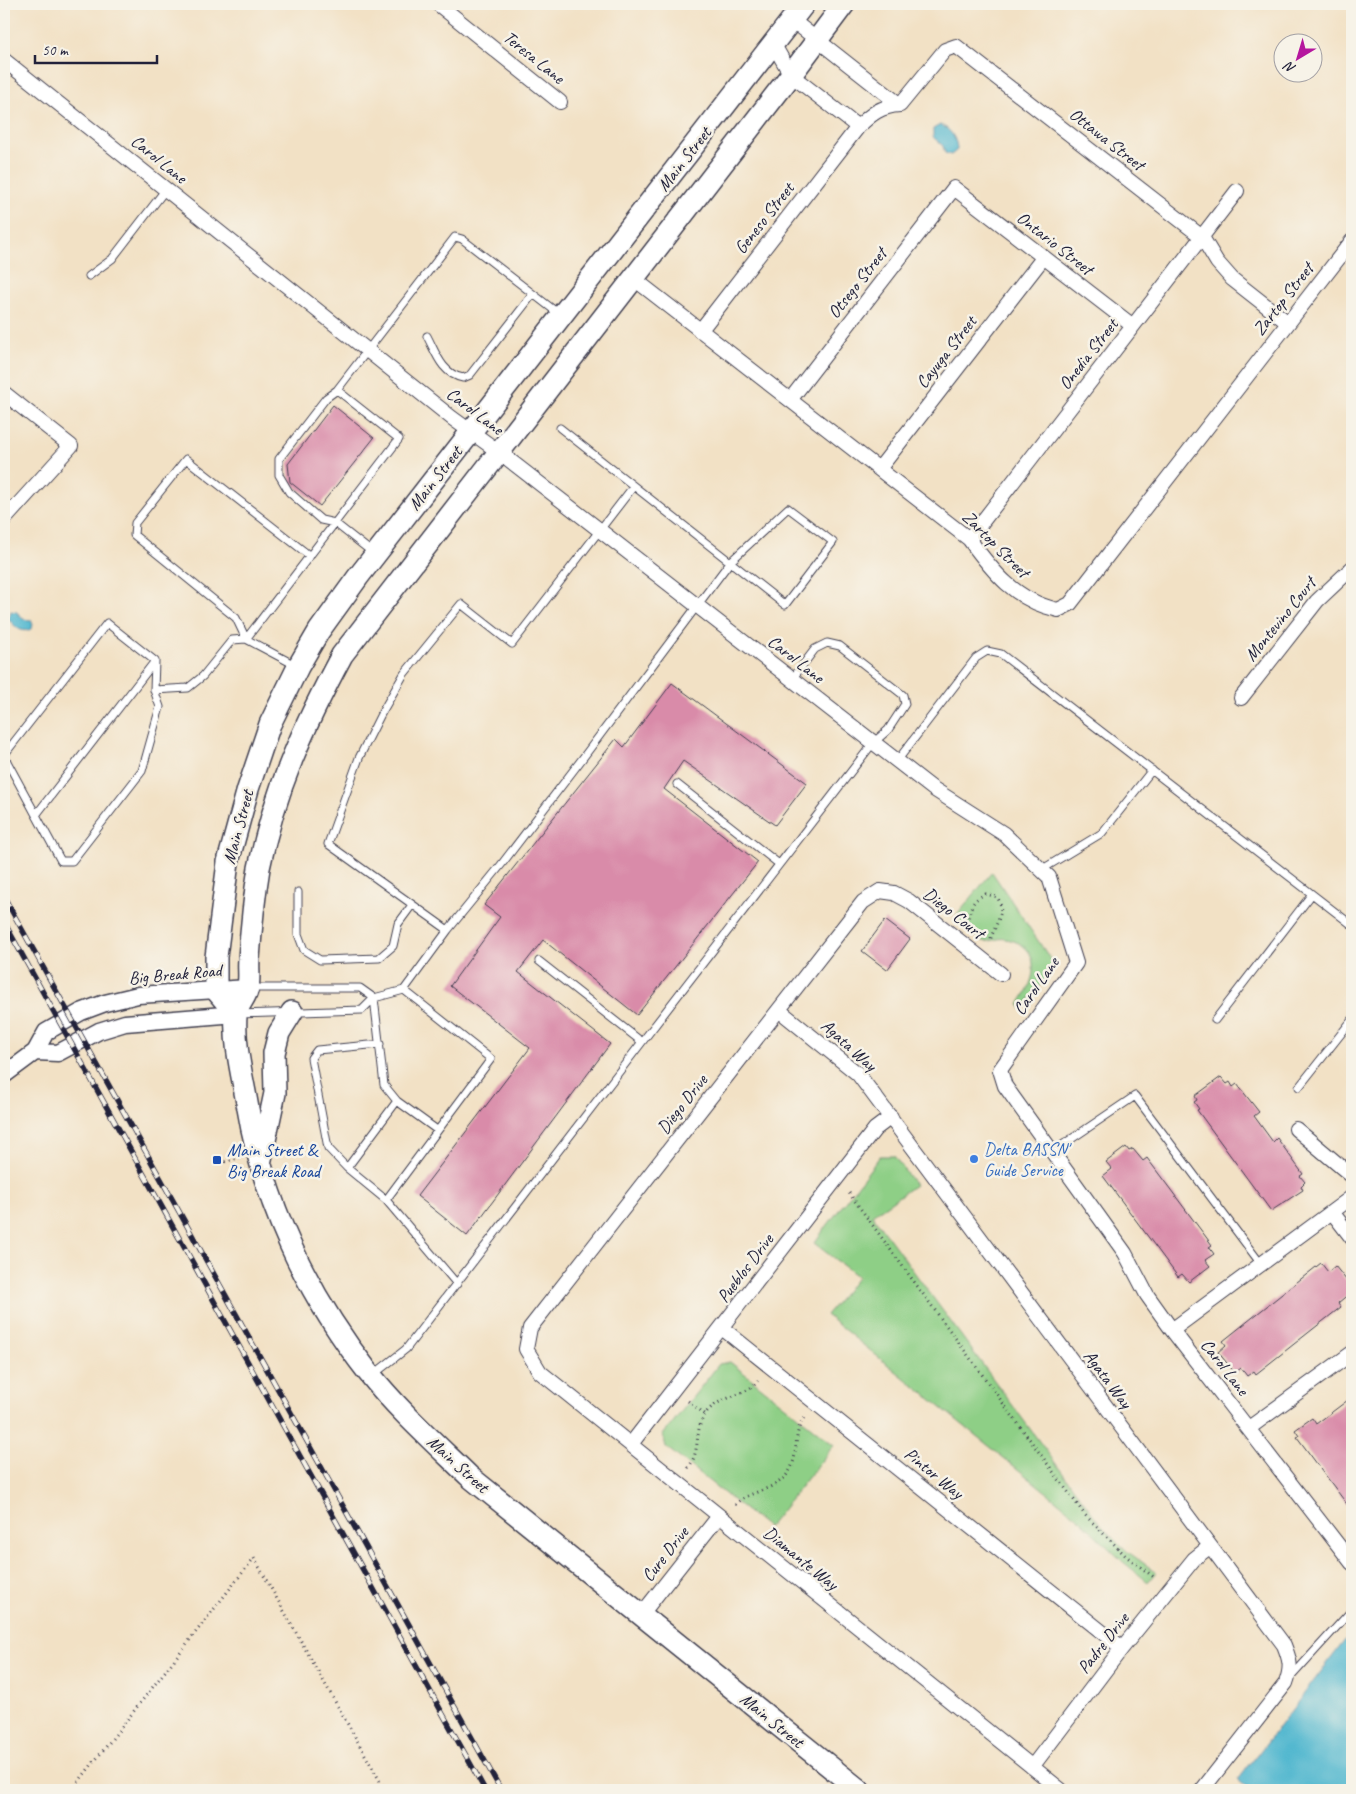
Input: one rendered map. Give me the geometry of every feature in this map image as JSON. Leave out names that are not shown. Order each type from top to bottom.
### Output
[{"type":"main road","name":"Main Street","points":[[844,4],[792,75],[347,648],[308,720],[289,763],[273,810],[259,870],[249,960],[248,988],[236,1014],[240,1065],[253,1138],[275,1212],[321,1306],[371,1376],[413,1423],[470,1477],[859,1790]]},
{"type":"main road","name":"Main Street","points":[[216,990],[216,957],[228,862],[248,789],[270,724],[298,667],[319,631],[470,432],[798,12]]},
{"type":"main road","points":[[216,990],[236,1014]]},
{"type":"main road","points":[[260,1164],[275,1093],[274,1054],[279,1033],[292,1012]]},
{"type":"street","name":"Teresa Lane","points":[[438,4],[560,102]]},
{"type":"street","points":[[798,12],[818,40],[900,104]]},
{"type":"street","points":[[774,45],[792,75],[858,127]]},
{"type":"street","name":"Ottawa Street","points":[[900,104],[945,50],[956,46],[1202,237],[1218,262],[1232,279],[1288,323]]},
{"type":"street","name":"Carol Lane","points":[[4,60],[470,432],[499,452],[932,788],[1004,834],[1049,877],[1076,963],[1000,1070],[1005,1086],[1125,1252],[1147,1295],[1172,1330],[1352,1563]]},
{"type":"street","name":"Geneso Street","points":[[700,331],[858,127],[871,114],[886,106],[900,104]]},
{"type":"street","name":"Ontario Street","points":[[954,188],[1133,326]]},
{"type":"street","name":"Otsego Street","points":[[790,400],[954,188]]},
{"type":"street","name":"Onedia Street","points":[[969,539],[1237,192]]},
{"type":"street","name":"Zartop Street","points":[[633,278],[969,539],[995,574],[1015,592],[1045,608],[1058,610],[1070,604],[1352,241]]},
{"type":"street","name":"Cayuga Street","points":[[879,469],[1043,258]]},
{"type":"street","points":[[4,393],[70,446],[4,520]]},
{"type":"street","name":"Montevino Court","points":[[1241,698],[1316,601],[1352,568]]},
{"type":"street","name":"Diego Court","points":[[880,890],[894,893],[908,901],[1001,974]]},
{"type":"street","name":"Diego Drive","points":[[526,1349],[530,1328],[780,1011],[863,902],[880,890]]},
{"type":"street","name":"Big Break Road","points":[[4,1075],[35,1052],[46,1032],[81,1012],[105,1003],[138,995],[248,988]]},
{"type":"street","name":"Agata Way","points":[[780,1011],[858,1074],[891,1117],[1209,1547],[1284,1645],[1290,1662],[1290,1671],[1286,1683]]},
{"type":"street","points":[[35,1052],[58,1052],[99,1031],[126,1023],[236,1014]]},
{"type":"street","name":"Pueblos Drive","points":[[631,1444],[875,1129],[891,1117]]},
{"type":"street","points":[[1296,1130],[1352,1176]]},
{"type":"street","points":[[1172,1330],[1352,1197]]},
{"type":"street","points":[[1332,1212],[1352,1238]]},
{"type":"street","name":"Pintor Way","points":[[722,1328],[1122,1648]]},
{"type":"street","name":"Diamante Way","points":[[526,1349],[540,1372],[1061,1790]]},
{"type":"street","points":[[1249,1428],[1352,1353]]},
{"type":"street","name":"Cure Drive","points":[[641,1615],[719,1516]]},
{"type":"street","name":"Padre Drive","points":[[1032,1767],[1122,1648],[1194,1559],[1209,1547]]},
{"type":"street","points":[[1202,1790],[1286,1683]]},
{"type":"lane","points":[[89,276],[112,259],[166,189]]},
{"type":"lane","points":[[376,555],[335,523],[321,520],[289,492],[279,474],[279,459],[326,398],[337,390],[455,237],[462,239],[561,316]]},
{"type":"lane","points":[[427,336],[443,366],[450,374],[463,378],[470,375],[533,294]]},
{"type":"lane","points":[[246,639],[399,439],[337,390]]},
{"type":"lane","points":[[236,1014],[362,1010],[374,998],[404,990],[730,562],[788,508],[833,542],[785,605],[730,562],[633,487],[560,428]]},
{"type":"lane","points":[[246,639],[236,618],[134,535],[135,523],[186,458],[310,556]]},
{"type":"lane","points":[[448,930],[328,844],[363,749],[404,674],[461,604],[512,644],[633,487]]},
{"type":"lane","points":[[107,623],[155,661],[154,690],[160,707],[142,771],[72,861],[61,861],[4,756],[107,623]]},
{"type":"lane","points":[[154,690],[188,688],[204,676],[232,640],[246,639],[298,667]]},
{"type":"lane","points":[[371,1376],[406,1349],[873,743],[888,730],[905,704],[902,694],[840,646],[827,643],[815,649],[792,679]]},
{"type":"lane","points":[[897,761],[976,658],[987,650],[1001,654],[1352,926]]},
{"type":"lane","points":[[36,815],[155,661]]},
{"type":"lane","points":[[1041,870],[1102,833],[1152,770]]},
{"type":"lane","points":[[678,784],[779,864]]},
{"type":"lane","points":[[298,892],[298,934],[304,950],[320,960],[379,958],[393,946],[398,924],[412,905]]},
{"type":"lane","points":[[1215,1020],[1312,894]]},
{"type":"lane","points":[[539,961],[642,1042]]},
{"type":"lane","points":[[248,988],[360,988],[374,998],[384,1085],[397,1101],[437,1130]]},
{"type":"lane","points":[[386,1200],[491,1059],[404,990]]},
{"type":"lane","points":[[1299,1087],[1352,1020]]},
{"type":"lane","points":[[380,1044],[317,1050],[311,1058],[328,1148],[347,1168],[386,1200],[457,1284]]},
{"type":"lane","points":[[1052,1152],[1135,1096],[1260,1264]]},
{"type":"lane","points":[[347,1168],[397,1101]]},
{"type":"lane","points":[[1286,1683],[1352,1610]]},
{"type":"path","points":[[966,928],[969,919],[968,909],[973,902],[986,894],[997,897],[1002,903],[1001,912],[990,941]]},
{"type":"path","points":[[849,1193],[1085,1515],[1126,1556],[1154,1578]]},
{"type":"path","points":[[688,1468],[697,1452],[698,1429],[705,1414],[717,1402],[742,1394],[758,1381]]},
{"type":"path","points":[[688,1401],[705,1414]]},
{"type":"path","points":[[735,1505],[752,1492],[777,1484],[788,1473],[795,1457],[798,1430],[804,1418]]},
{"type":"path","points":[[72,1790],[254,1558],[385,1790]]},
{"type":"green space","points":[[992,872],[1055,966],[1022,1009],[1019,1004],[1029,985],[1033,965],[1026,949],[1018,943],[1006,939],[983,941],[954,919]]},
{"type":"green space","points":[[880,1156],[894,1156],[915,1185],[872,1215],[1101,1525],[1128,1552],[1156,1572],[1148,1582],[1122,1561],[1076,1516],[826,1315],[858,1277],[814,1243]]},
{"type":"green space","points":[[730,1362],[834,1445],[768,1528],[666,1447],[663,1435],[719,1364]]},
{"type":"water","points":[[940,125],[950,131],[956,142],[957,150],[951,155],[945,153],[943,146],[933,137],[933,129]]},
{"type":"water","points":[[11,611],[17,612],[23,619],[31,620],[33,625],[30,630],[23,631],[15,626],[8,618]]},
{"type":"water","points":[[1352,1631],[1352,1790],[1250,1790],[1238,1780]]},
{"type":"building","points":[[333,405],[374,438],[320,506],[290,482],[288,464]]},
{"type":"building","points":[[672,683],[807,783],[775,825],[683,761],[664,789],[758,862],[637,1015],[543,940],[518,972],[610,1044],[467,1236],[417,1196],[530,1048],[450,986],[500,917],[484,905],[616,739],[624,747]]},
{"type":"building","points":[[885,920],[910,939],[887,970],[862,951]]},
{"type":"building","points":[[1221,1077],[1227,1084],[1230,1082],[1233,1087],[1237,1084],[1259,1112],[1254,1116],[1273,1142],[1277,1138],[1303,1174],[1300,1176],[1305,1182],[1301,1186],[1303,1190],[1271,1211],[1197,1110],[1199,1109],[1194,1102],[1197,1100],[1195,1096]]},
{"type":"building","points":[[1126,1147],[1129,1151],[1133,1149],[1143,1161],[1147,1158],[1212,1245],[1209,1247],[1214,1254],[1205,1260],[1210,1266],[1189,1282],[1182,1274],[1178,1277],[1103,1176],[1112,1169],[1106,1162]]},
{"type":"building","points":[[1321,1263],[1328,1272],[1335,1266],[1351,1286],[1347,1289],[1350,1293],[1338,1303],[1341,1307],[1256,1374],[1254,1371],[1247,1376],[1241,1368],[1235,1373],[1218,1352],[1226,1345],[1223,1341]]},
{"type":"building","points":[[1352,1397],[1352,1511],[1297,1437],[1299,1436],[1295,1430],[1312,1418],[1316,1424]]},
{"type":"railway","points":[[4,897],[501,1790]]},
{"type":"railway","points":[[4,922],[485,1790]]},
{"type":"place","name":"Delta BASSN' Guide Service","points":[[974,1159]]},
{"type":"place","name":"Main Street & Big Break Road","points":[[217,1160]]}]
